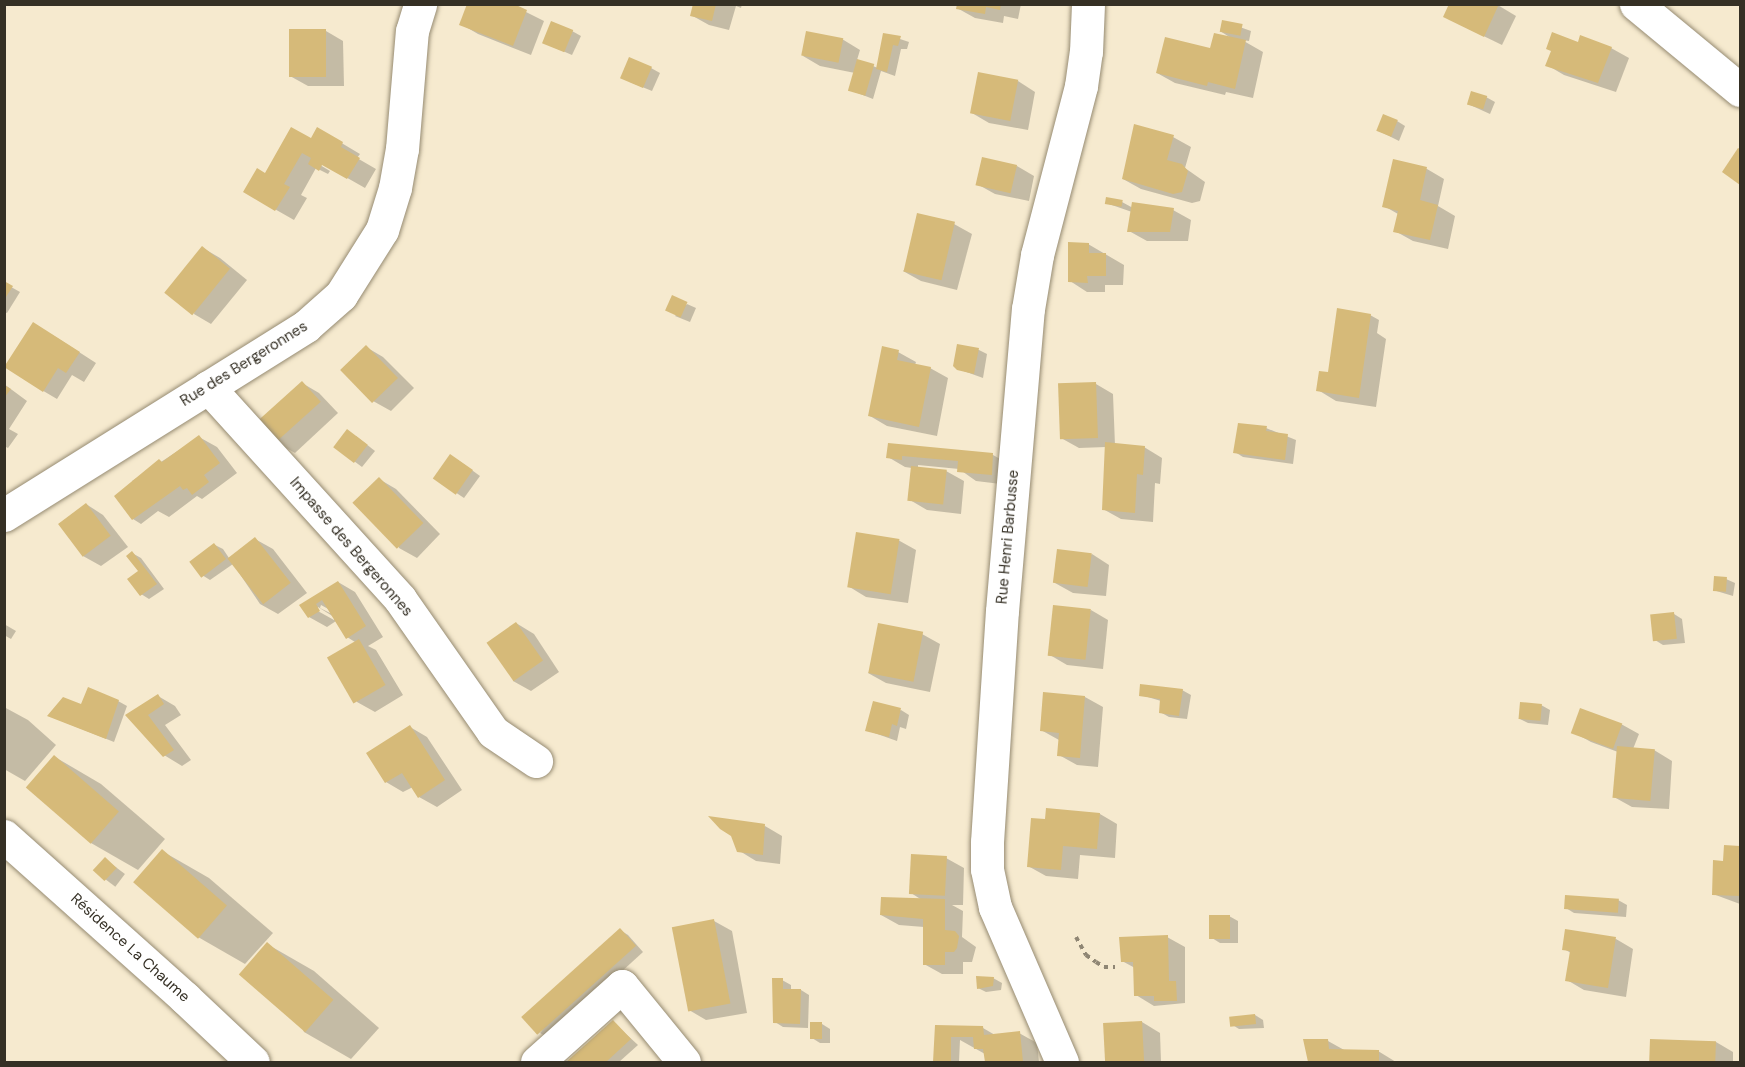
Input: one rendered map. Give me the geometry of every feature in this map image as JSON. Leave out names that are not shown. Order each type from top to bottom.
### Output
[{"type":"street","name":"Rue des Bergeronnes","points":[[4,515],[306,326],[341,295],[382,230],[395,188],[402,149],[411,31],[420,4]]},
{"type":"street","name":"Rue Henri Barbusse","points":[[1062,1062],[995,907],[987,869],[987,842],[1002,610],[1028,309],[1036,255],[1081,86],[1089,4]]},
{"type":"street","points":[[1636,4],[1740,90]]},
{"type":"street","name":"Impasse des Bergeronnes","points":[[208,387],[400,599],[493,732],[536,760]]},
{"type":"street","name":"Résidence La Chaume","points":[[4,836],[253,1062]]},
{"type":"street","points":[[537,1062],[622,986],[684,1062]]},
{"type":"path","points":[[1076,937],[1086,955],[1104,967],[1115,967]]},
{"type":"building","points":[[467,4],[514,4],[527,10],[513,46],[459,25]]},
{"type":"building","points":[[693,4],[716,4],[712,21],[690,16]]},
{"type":"building","points":[[957,4],[1001,4],[1000,10],[986,7],[985,14],[956,9]]},
{"type":"building","points":[[1449,4],[1499,4],[1484,37],[1443,17]]},
{"type":"building","points":[[1222,20],[1243,24],[1240,36],[1220,32]]},
{"type":"building","points":[[551,21],[573,30],[564,52],[542,43]]},
{"type":"building","points":[[289,29],[326,29],[326,77],[289,77]]},
{"type":"building","points":[[806,31],[843,38],[839,63],[801,56]]},
{"type":"building","points":[[1552,32],[1578,42],[1580,35],[1612,47],[1598,83],[1545,66],[1551,51],[1546,49]]},
{"type":"building","points":[[883,33],[901,36],[898,46],[893,45],[887,72],[876,69]]},
{"type":"building","points":[[1214,33],[1246,40],[1235,89],[1208,82],[1207,86],[1156,73],[1165,37],[1210,48]]},
{"type":"building","points":[[629,57],[652,67],[643,88],[620,78]]},
{"type":"building","points":[[857,59],[874,64],[865,96],[848,91]]},
{"type":"building","points":[[978,72],[1018,80],[1010,121],[970,113]]},
{"type":"building","points":[[1471,91],[1487,96],[1483,109],[1467,104]]},
{"type":"building","points":[[1383,114],[1398,120],[1391,137],[1376,131]]},
{"type":"building","points":[[1134,124],[1174,135],[1167,160],[1182,164],[1188,171],[1182,192],[1173,194],[1122,179]]},
{"type":"building","points":[[291,127],[311,138],[317,127],[343,142],[341,147],[360,158],[347,179],[322,165],[319,171],[308,164],[311,158],[302,153],[284,184],[290,187],[275,211],[243,192],[257,168],[265,173]]},
{"type":"building","points":[[1738,148],[1740,149],[1740,185],[1722,172]]},
{"type":"building","points":[[982,157],[1017,165],[1011,193],[975,185]]},
{"type":"building","points":[[1393,159],[1427,167],[1420,200],[1438,205],[1430,240],[1393,232],[1398,211],[1382,207]]},
{"type":"building","points":[[1106,197],[1123,200],[1122,207],[1105,204]]},
{"type":"building","points":[[1132,202],[1174,208],[1170,232],[1127,232]]},
{"type":"building","points":[[917,213],[955,222],[942,280],[904,271]]},
{"type":"building","points":[[1068,242],[1089,243],[1089,253],[1106,253],[1106,276],[1087,276],[1088,283],[1068,282]]},
{"type":"building","points":[[202,246],[230,269],[192,315],[164,293]]},
{"type":"building","points":[[4,281],[13,286],[4,300]]},
{"type":"building","points":[[672,295],[688,302],[681,317],[665,311]]},
{"type":"building","points":[[1337,308],[1371,314],[1359,398],[1316,391],[1319,371],[1328,372]]},
{"type":"building","points":[[33,322],[80,352],[66,373],[58,368],[43,392],[4,367]]},
{"type":"building","points":[[957,344],[979,348],[974,374],[957,370],[953,366]]},
{"type":"building","points":[[366,345],[398,378],[372,403],[340,370]]},
{"type":"building","points":[[882,346],[899,350],[897,360],[931,367],[919,427],[868,416]]},
{"type":"building","points":[[302,381],[321,402],[275,443],[256,422]]},
{"type":"building","points":[[1096,382],[1098,438],[1060,439],[1058,383]]},
{"type":"building","points":[[4,385],[11,389],[4,398]]},
{"type":"building","points":[[1238,423],[1267,426],[1266,431],[1288,434],[1285,460],[1233,453]]},
{"type":"building","points":[[347,429],[368,445],[354,463],[333,447]]},
{"type":"building","points":[[199,435],[220,463],[204,475],[209,482],[192,495],[187,488],[183,490],[180,486],[132,520],[114,496],[159,459],[162,462]]},
{"type":"building","points":[[1105,442],[1145,446],[1143,475],[1137,474],[1135,513],[1102,510]]},
{"type":"building","points":[[888,443],[993,453],[992,475],[957,472],[958,461],[902,456],[902,460],[886,458]]},
{"type":"building","points":[[450,454],[473,470],[456,495],[433,479]]},
{"type":"building","points":[[911,466],[947,470],[943,505],[907,501]]},
{"type":"building","points":[[379,477],[423,523],[397,549],[352,503]]},
{"type":"building","points":[[86,503],[111,536],[83,557],[58,524]]},
{"type":"building","points":[[856,532],[899,539],[891,594],[847,587]]},
{"type":"building","points":[[255,537],[291,583],[263,604],[227,559]]},
{"type":"building","points":[[214,543],[226,559],[201,578],[189,562]]},
{"type":"building","points":[[1057,549],[1092,553],[1088,587],[1053,583]]},
{"type":"building","points":[[132,551],[157,584],[140,596],[127,579],[138,571],[126,556]]},
{"type":"building","points":[[1714,576],[1727,577],[1726,592],[1713,591]]},
{"type":"building","points":[[338,581],[366,626],[346,639],[322,600],[316,604],[320,611],[308,618],[299,605]]},
{"type":"building","points":[[1053,605],[1091,609],[1085,660],[1048,656]]},
{"type":"building","points":[[1674,612],[1677,639],[1653,641],[1650,615]]},
{"type":"building","points":[[516,622],[543,661],[513,681],[487,643]]},
{"type":"building","points":[[878,623],[923,632],[913,682],[868,673]]},
{"type":"building","points":[[359,639],[386,685],[353,703],[327,658]]},
{"type":"building","points":[[1140,684],[1183,689],[1179,716],[1159,713],[1160,699],[1139,696]]},
{"type":"building","points":[[88,687],[119,700],[106,739],[47,716],[63,697],[81,704]]},
{"type":"building","points":[[1043,692],[1085,696],[1080,758],[1057,756],[1059,733],[1040,731]]},
{"type":"building","points":[[158,694],[164,704],[148,715],[174,750],[163,757],[125,715]]},
{"type":"building","points":[[873,701],[901,708],[897,726],[892,724],[889,737],[865,731]]},
{"type":"building","points":[[1520,702],[1542,704],[1540,721],[1519,719]]},
{"type":"building","points":[[1580,708],[1622,723],[1613,749],[1571,733]]},
{"type":"building","points":[[410,725],[445,780],[418,798],[402,773],[385,783],[366,753]]},
{"type":"building","points":[[1617,746],[1655,749],[1650,801],[1612,798]]},
{"type":"building","points":[[54,755],[119,811],[91,844],[26,787]]},
{"type":"building","points":[[1046,808],[1100,813],[1097,849],[1063,846],[1061,870],[1027,867],[1031,818],[1045,819]]},
{"type":"building","points":[[708,816],[765,824],[763,855],[737,852],[731,836],[720,829]]},
{"type":"building","points":[[1724,845],[1740,846],[1740,896],[1712,895],[1713,860],[1723,861]]},
{"type":"building","points":[[162,849],[227,905],[198,939],[133,882]]},
{"type":"building","points":[[911,854],[947,856],[945,896],[909,894]]},
{"type":"building","points":[[105,857],[117,868],[104,881],[93,870]]},
{"type":"building","points":[[1565,895],[1619,899],[1618,913],[1564,909]]},
{"type":"building","points":[[881,897],[945,899],[945,930],[955,931],[959,936],[954,952],[945,952],[945,965],[923,965],[923,919],[880,915]]},
{"type":"building","points":[[1209,915],[1230,915],[1230,939],[1209,939]]},
{"type":"building","points":[[714,919],[730,1003],[688,1012],[672,927]]},
{"type":"building","points":[[620,928],[636,946],[537,1035],[521,1017]]},
{"type":"building","points":[[1565,929],[1616,937],[1608,988],[1565,981],[1570,951],[1562,950]]},
{"type":"building","points":[[1168,935],[1169,981],[1176,981],[1177,1001],[1154,1001],[1154,996],[1134,996],[1133,962],[1121,962],[1119,937]]},
{"type":"building","points":[[267,942],[333,1000],[305,1032],[239,974]]},
{"type":"building","points":[[976,976],[994,977],[993,986],[977,989]]},
{"type":"building","points":[[772,978],[783,978],[783,989],[801,989],[800,1024],[773,1023]]},
{"type":"building","points":[[1255,1014],[1256,1024],[1230,1027],[1229,1017]]},
{"type":"building","points":[[613,1020],[631,1039],[606,1062],[566,1062]]},
{"type":"building","points":[[1142,1021],[1144,1062],[1105,1062],[1103,1023]]},
{"type":"building","points":[[810,1022],[822,1022],[822,1039],[810,1039]]},
{"type":"building","points":[[935,1025],[983,1026],[984,1035],[1020,1031],[1023,1062],[985,1062],[983,1049],[974,1049],[973,1037],[951,1037],[951,1062],[933,1062]]},
{"type":"building","points":[[1303,1039],[1328,1039],[1329,1049],[1379,1050],[1379,1062],[1308,1062]]},
{"type":"building","points":[[1650,1039],[1716,1041],[1715,1062],[1649,1062]]}]
